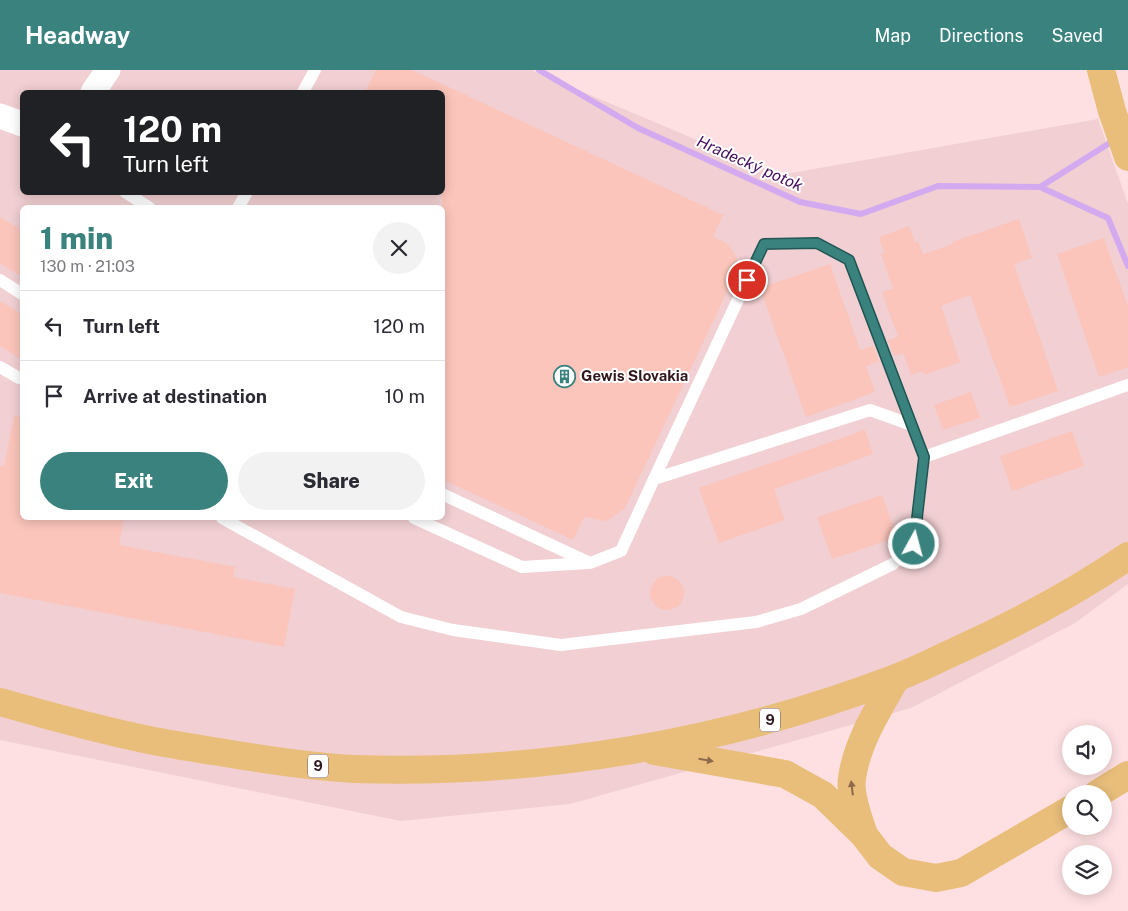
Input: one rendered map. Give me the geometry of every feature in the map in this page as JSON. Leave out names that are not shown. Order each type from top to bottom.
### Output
[{"type":"main road","points":[[1101,70],[1112,111],[1128,156]]},
{"type":"main road","name":"9","points":[[0,702],[148,740],[303,765],[353,769],[493,766],[548,762],[641,749],[777,718],[896,678],[1001,631],[1090,582],[1128,556]]},
{"type":"main road","name":"9","points":[[864,835],[855,806],[851,779],[872,718],[896,678]]},
{"type":"main road","name":"9","points":[[641,749],[785,774],[823,795],[864,835],[880,856],[903,872],[936,878],[961,873],[1062,814]]},
{"type":"main road","points":[[1112,785],[1128,776]]},
{"type":"street","points":[[94,90],[108,70]]},
{"type":"street","points":[[0,116],[20,123]]},
{"type":"lane","points":[[304,90],[315,70]]},
{"type":"lane","points":[[130,195],[145,205]]},
{"type":"lane","points":[[226,520],[401,617],[453,630],[561,645],[756,622],[801,609],[892,564],[914,544],[924,457],[849,260],[817,243],[764,244],[621,551],[590,563],[522,567],[418,520]]},
{"type":"lane","points":[[0,280],[20,293]]},
{"type":"lane","points":[[0,367],[19,378]]},
{"type":"lane","points":[[924,457],[1128,385]]},
{"type":"lane","points":[[654,480],[870,410],[912,425]]},
{"type":"lane","points":[[445,495],[590,563]]},
{"type":"shaded area","points":[[0,70],[531,70],[780,175],[1098,119],[1128,204],[1128,584],[1075,623],[911,708],[570,804],[401,821],[0,740]]},
{"type":"building","name":"Gewis Slovakia","points":[[376,70],[412,70],[723,215],[713,237],[725,242],[733,251],[737,259],[736,273],[625,508],[607,521],[584,517],[573,540],[445,480],[445,205],[442,205],[442,195],[445,195],[445,90],[366,90]]},
{"type":"building","points":[[0,217],[20,229],[20,276],[0,263]]},
{"type":"building","points":[[1019,219],[1032,258],[1014,264],[1058,391],[1010,407],[970,295],[941,306],[960,362],[924,375],[923,371],[911,375],[903,353],[894,356],[888,340],[898,337],[882,292],[893,289],[881,254],[884,253],[879,237],[909,226],[915,243],[918,241],[923,254]]},
{"type":"building","points":[[1104,238],[1128,307],[1128,367],[1099,377],[1057,254]]},
{"type":"building","points":[[830,264],[860,350],[873,346],[879,361],[866,366],[875,392],[806,417],[760,288]]},
{"type":"building","points":[[0,301],[20,313],[20,359],[0,346]]},
{"type":"building","points":[[971,392],[980,418],[943,430],[934,405]]},
{"type":"building","points":[[14,416],[20,417],[20,520],[124,520],[119,545],[235,567],[233,577],[295,589],[284,647],[0,593],[0,466],[4,467]]},
{"type":"building","points":[[865,430],[873,454],[774,489],[785,520],[719,543],[699,488]]},
{"type":"building","points":[[1072,431],[1084,466],[1012,491],[1000,456]]},
{"type":"building","points":[[882,495],[897,537],[832,559],[817,517]]},
{"type":"building","points":[[667,576],[679,581],[684,593],[679,605],[667,610],[655,605],[650,593],[655,581]]},
{"type":"waterway","name":"Hradecký potok","points":[[539,70],[638,128],[800,202],[861,214],[938,186],[1040,187],[1116,139]]},
{"type":"waterway","points":[[1040,187],[1108,218],[1128,266]]},
{"type":"place","name":"Gewis Slovakia","points":[[565,376]]},
{"type":"route","points":[[747,280],[764,244],[817,243],[849,260],[924,457],[914,544]]}]
